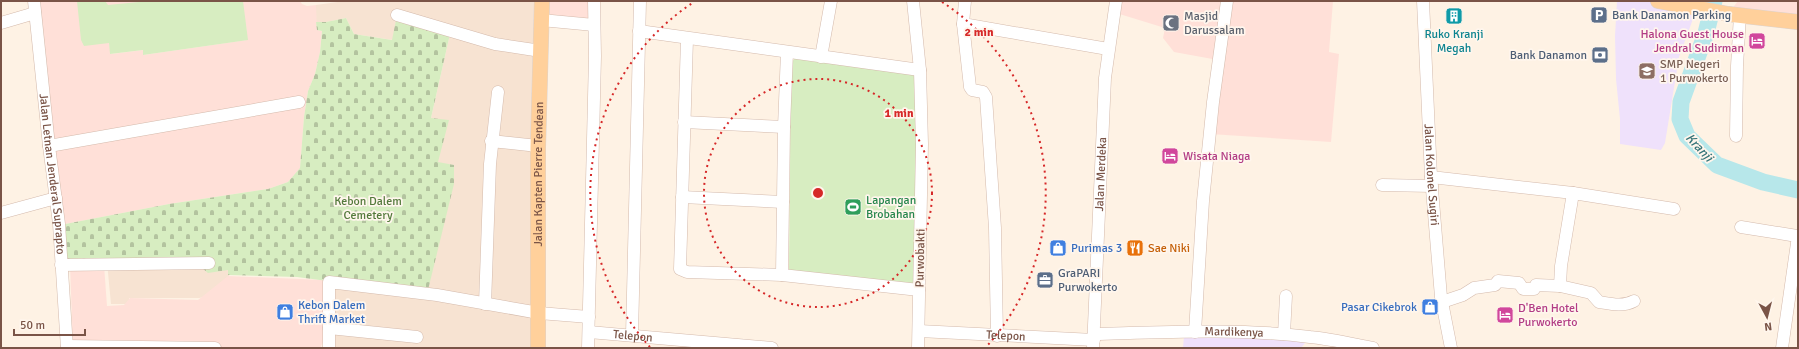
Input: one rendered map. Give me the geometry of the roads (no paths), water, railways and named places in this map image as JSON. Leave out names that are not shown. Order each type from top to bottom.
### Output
[{"type":"main road","name":"Jalan Kapten Pierre Tendean","points":[[538,348],[538,146],[542,1]]},
{"type":"main road","points":[[1658,1],[1693,5],[1734,14],[1798,22]]},
{"type":"street","points":[[588,348],[595,56],[594,1]]},
{"type":"street","points":[[632,335],[640,1]]},
{"type":"street","points":[[821,57],[831,1]]},
{"type":"street","name":"Purwobakti","points":[[913,1],[920,70],[922,144],[918,348]]},
{"type":"street","points":[[965,1],[963,24],[970,87],[972,90],[983,92],[986,97],[995,228],[997,336]]},
{"type":"street","name":"Jalan Merdeka","points":[[1094,341],[1105,78],[1108,48],[1116,1]]},
{"type":"street","points":[[1195,332],[1205,179],[1213,102],[1227,1]]},
{"type":"street","name":"Jalan Kolonel Sugiri","points":[[1423,1],[1432,182],[1442,302],[1451,348]]},
{"type":"street","points":[[1,22],[34,7]]},
{"type":"street","name":"Jalan Letnan Jenderal Suprapto","points":[[34,7],[59,224],[67,347]]},
{"type":"street","points":[[1734,14],[1737,66],[1736,136]]},
{"type":"street","points":[[397,15],[495,44],[541,51]]},
{"type":"street","points":[[542,20],[594,25]]},
{"type":"street","points":[[963,24],[1108,48]]},
{"type":"street","points":[[639,31],[687,39],[920,70]]},
{"type":"street","points":[[687,39],[680,266],[682,271],[782,274],[919,290]]},
{"type":"street","points":[[782,274],[784,127],[787,52]]},
{"type":"street","points":[[485,304],[491,141],[498,92]]},
{"type":"street","points":[[49,146],[299,102]]},
{"type":"street","points":[[684,122],[784,127]]},
{"type":"street","points":[[491,141],[538,146]]},
{"type":"street","points":[[1382,185],[1432,182],[1573,193],[1674,209]]},
{"type":"street","points":[[1560,286],[1561,266],[1573,193]]},
{"type":"street","points":[[682,197],[783,202]]},
{"type":"street","points":[[1,213],[56,198]]},
{"type":"street","points":[[1741,227],[1798,236],[1782,348]]},
{"type":"street","points":[[61,264],[209,263]]},
{"type":"street","points":[[1442,302],[1463,295],[1474,288],[1495,286],[1498,281],[1519,283],[1523,289],[1534,290],[1536,285],[1560,286],[1591,293],[1599,302],[1621,305],[1634,301]]},
{"type":"street","points":[[329,348],[329,282],[438,295],[539,313],[589,317]]},
{"type":"street","points":[[1284,334],[1286,296]]},
{"type":"street","points":[[329,328],[418,337]]},
{"type":"street","name":"Telepon","points":[[919,331],[1094,341]]},
{"type":"street","name":"Telepon","points":[[589,332],[772,348]]},
{"type":"street","name":"Mardikenya","points":[[1094,341],[1195,332],[1284,334],[1311,337],[1373,348]]},
{"type":"street","points":[[67,347],[215,348]]},
{"type":"waterway","name":"Kranji","points":[[1714,1],[1706,33],[1681,102],[1680,119],[1687,136],[1717,165],[1763,182],[1798,190]]},
{"type":"place","name":"Bank Danamon Parking","points":[[1599,15]]},
{"type":"place","name":"Ruko Kranji Megah","points":[[1454,16]]},
{"type":"place","name":"Masjid Darussalam","points":[[1171,23]]},
{"type":"place","name":"Halona Guest House Jendral Sudirman","points":[[1757,41]]},
{"type":"place","name":"Bank Danamon","points":[[1600,55]]},
{"type":"place","name":"SMP Negeri 1 Purwokerto","points":[[1647,71]]},
{"type":"place","name":"Wisata Niaga","points":[[1170,156]]},
{"type":"place","name":"Lapangan Brobahan","points":[[853,207]]},
{"type":"place","name":"Purimas 3","points":[[1058,248]]},
{"type":"place","name":"Sae Niki","points":[[1135,248]]},
{"type":"place","name":"GraPARI Purwokerto","points":[[1045,280]]},
{"type":"place","name":"Pasar Cikebrok","points":[[1430,307]]},
{"type":"place","name":"Kebon Dalem Thrift Market","points":[[285,312]]},
{"type":"place","name":"D'Ben Hotel Purwokerto","points":[[1505,315]]},
{"type":"park label","name":"Kebon Dalem Cemetery","points":[[368,208]]}]
